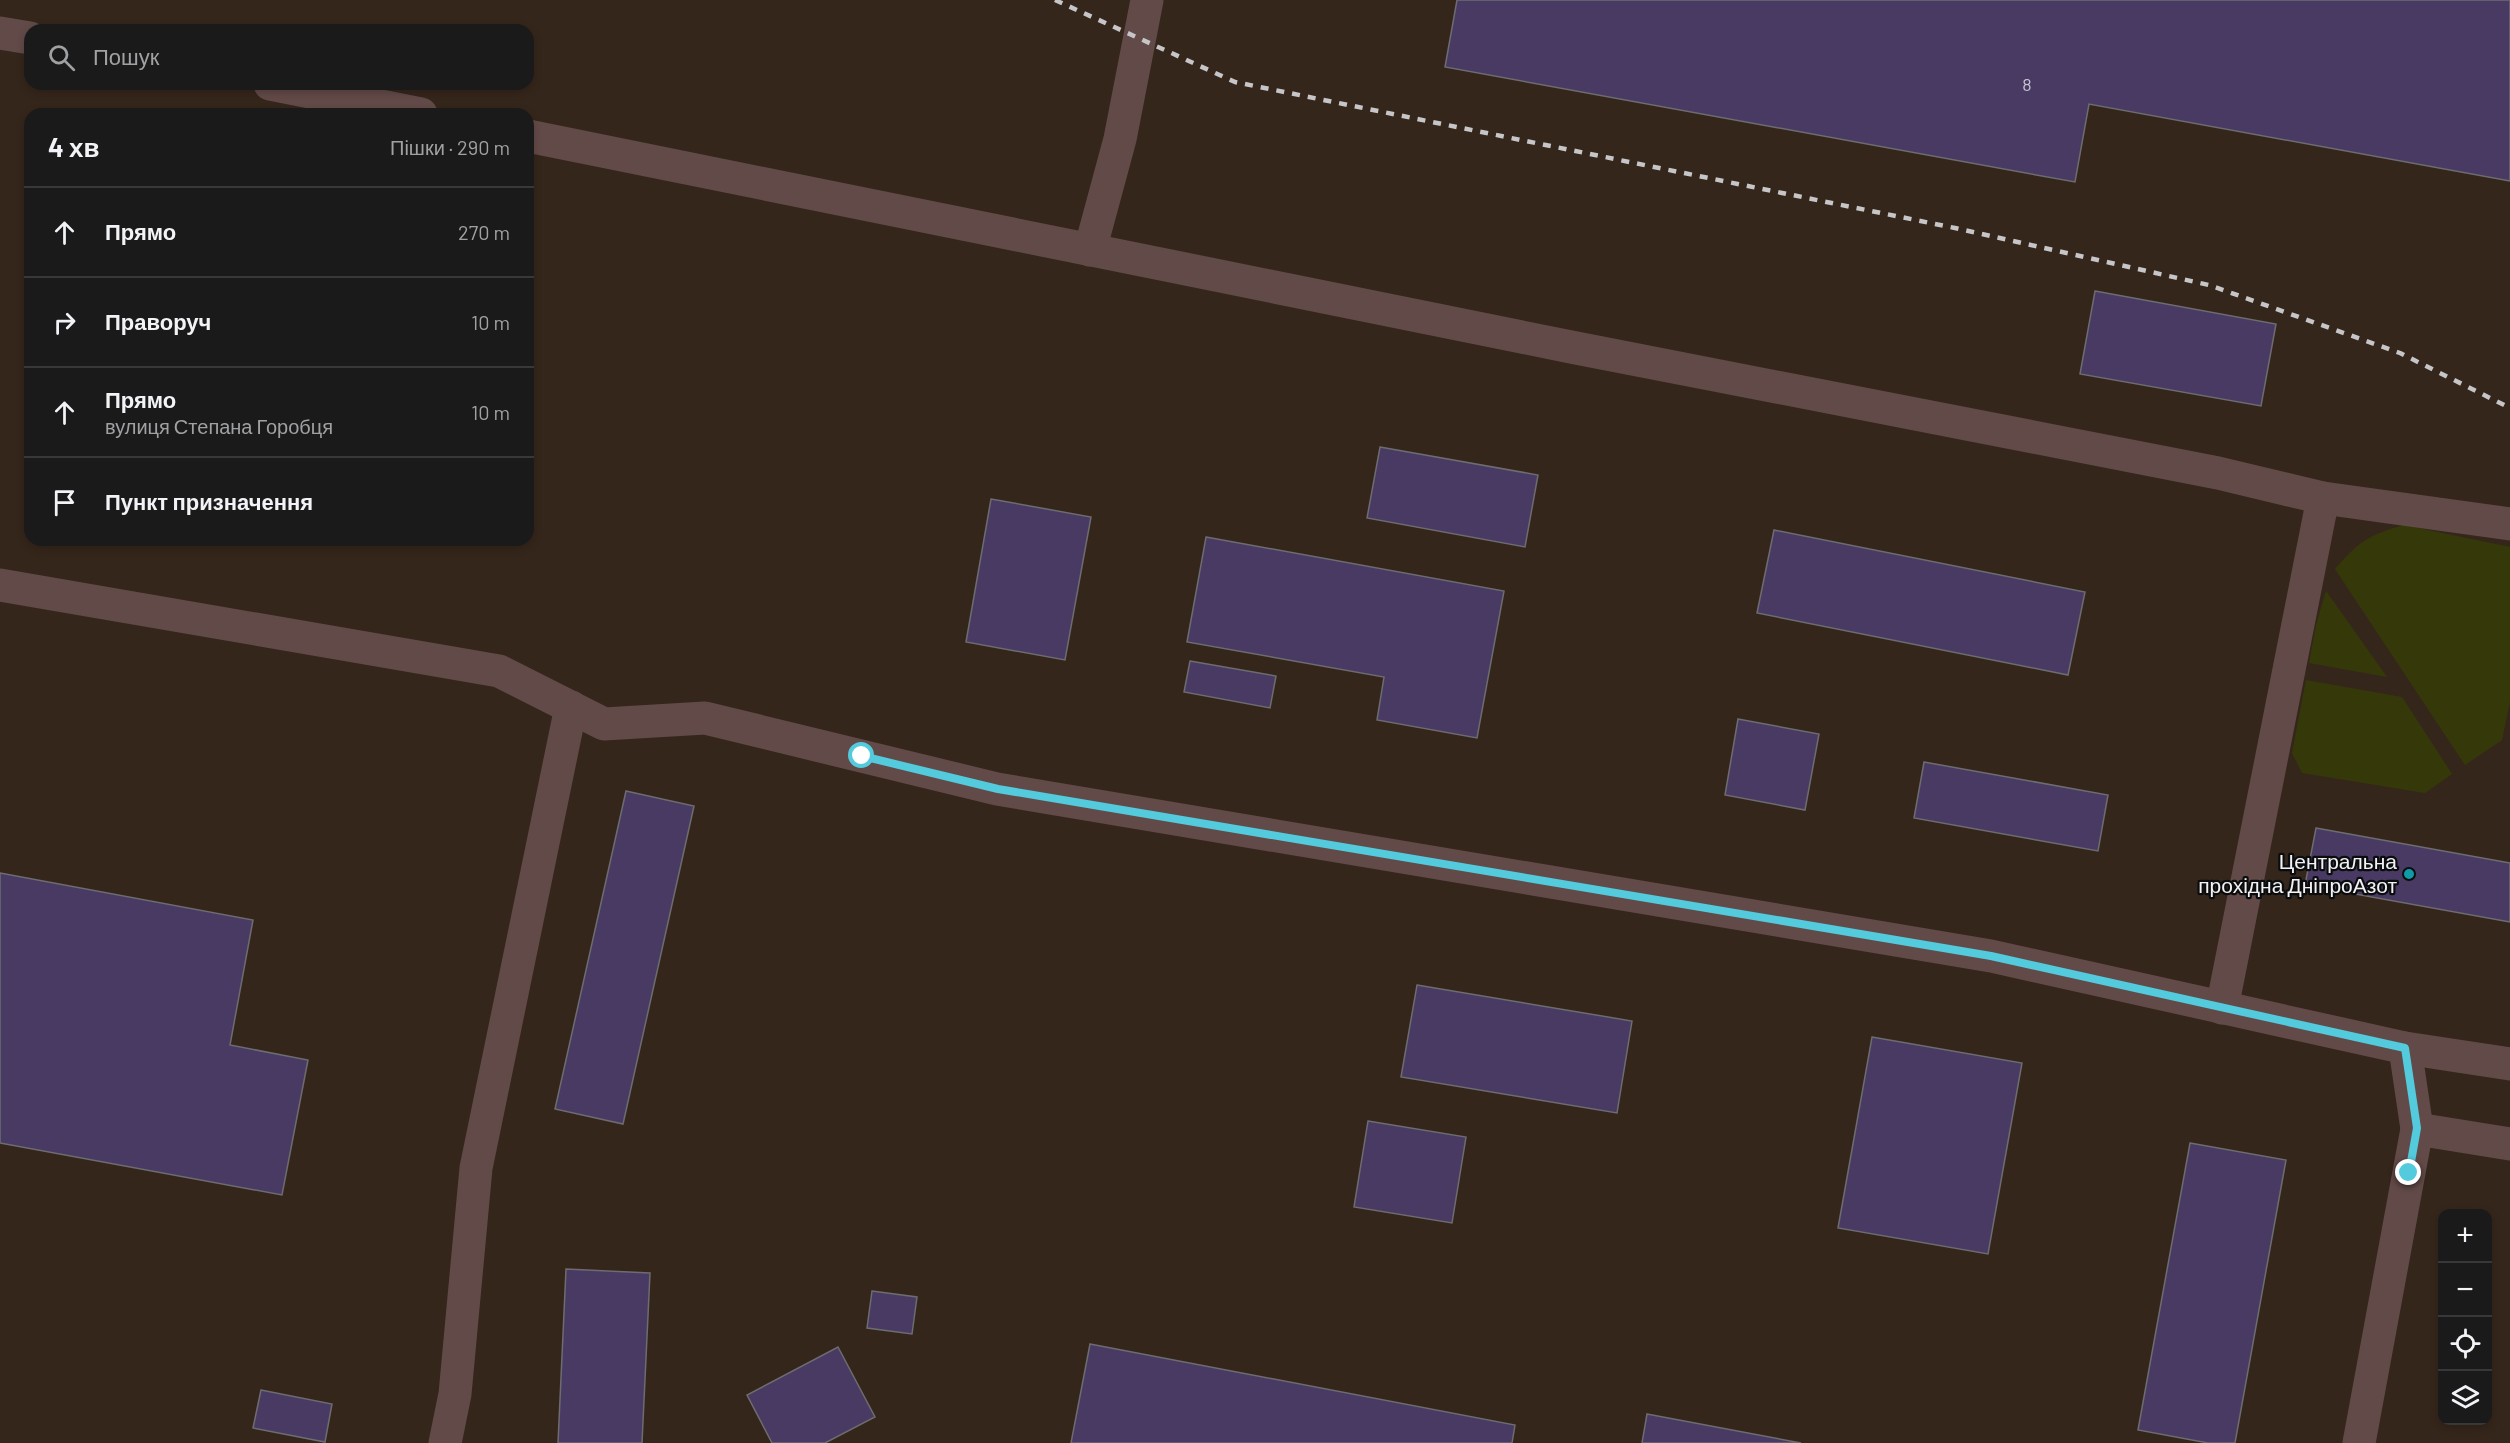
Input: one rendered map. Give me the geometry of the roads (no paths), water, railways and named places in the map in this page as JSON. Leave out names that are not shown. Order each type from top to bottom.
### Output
[{"type":"street","points":[[1090,250],[1120,139],[1148,0]]},
{"type":"street","points":[[0,33],[24,37]]},
{"type":"street","points":[[300,90],[391,108]]},
{"type":"street","points":[[534,137],[1559,345],[2218,473],[2323,498],[2510,524]]},
{"type":"street","points":[[2222,1008],[2323,498]]},
{"type":"street","points":[[0,585],[499,671],[604,724],[705,718],[998,789],[1991,956],[2405,1048],[2510,1064]]},
{"type":"street","points":[[445,1443],[455,1394],[476,1168],[571,707]]},
{"type":"street","points":[[2359,1443],[2417,1128],[2405,1048]]},
{"type":"street","points":[[2417,1128],[2510,1144]]},
{"type":"railway","points":[[1055,0],[1235,82],[1955,228],[2209,285],[2400,353],[2510,408]]},
{"type":"place","name":"Центральна прохідна ДніпроАзот","points":[[2409,874]]}]
